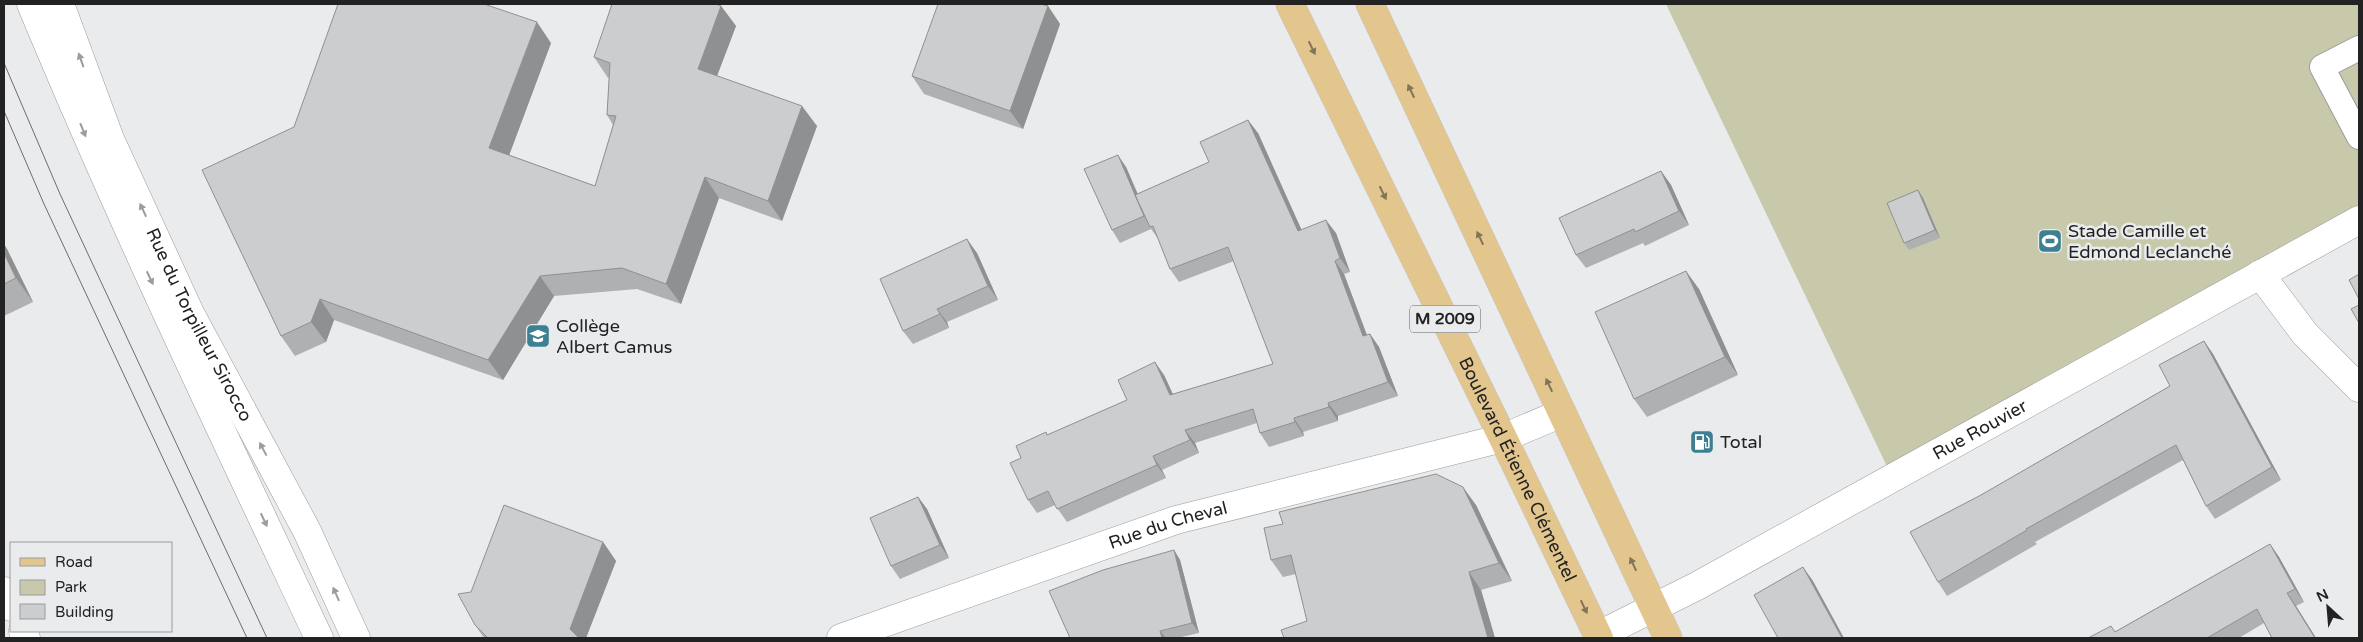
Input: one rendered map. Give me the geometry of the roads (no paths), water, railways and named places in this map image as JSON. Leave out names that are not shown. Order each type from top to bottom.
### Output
[{"type":"main road","name":"Boulevard Étienne Clémentel","points":[[1290,4],[1504,438],[1598,637]]},
{"type":"main road","points":[[1370,4],[1668,638]]},
{"type":"street","name":"Rue du Torpilleur Sirocco","points":[[32,4],[91,148],[126,227],[319,638]]},
{"type":"street","name":"Rue du Torpilleur Sirocco","points":[[60,4],[110,139],[190,313],[307,530],[356,638]]},
{"type":"street","name":"Rue Rouvier","points":[[1598,637],[1901,475],[2359,220]]},
{"type":"street","points":[[2260,274],[2305,334],[2359,388]]},
{"type":"street","name":"Rue du Cheval","points":[[842,638],[1176,520],[1504,438],[1562,413]]},
{"type":"street","points":[[4,590],[10,605]]},
{"type":"lane","points":[[2359,48],[2322,67],[2359,137]]},
{"type":"tram line","points":[[4,63],[60,194],[267,638]]},
{"type":"tram line","points":[[4,111],[44,204],[247,638]]},
{"type":"place","name":"Stade Camille et Edmond Leclanché","points":[[2050,241]]},
{"type":"place","name":"Collège Albert Camus","points":[[538,336]]},
{"type":"place","name":"Total","points":[[1702,442]]}]
